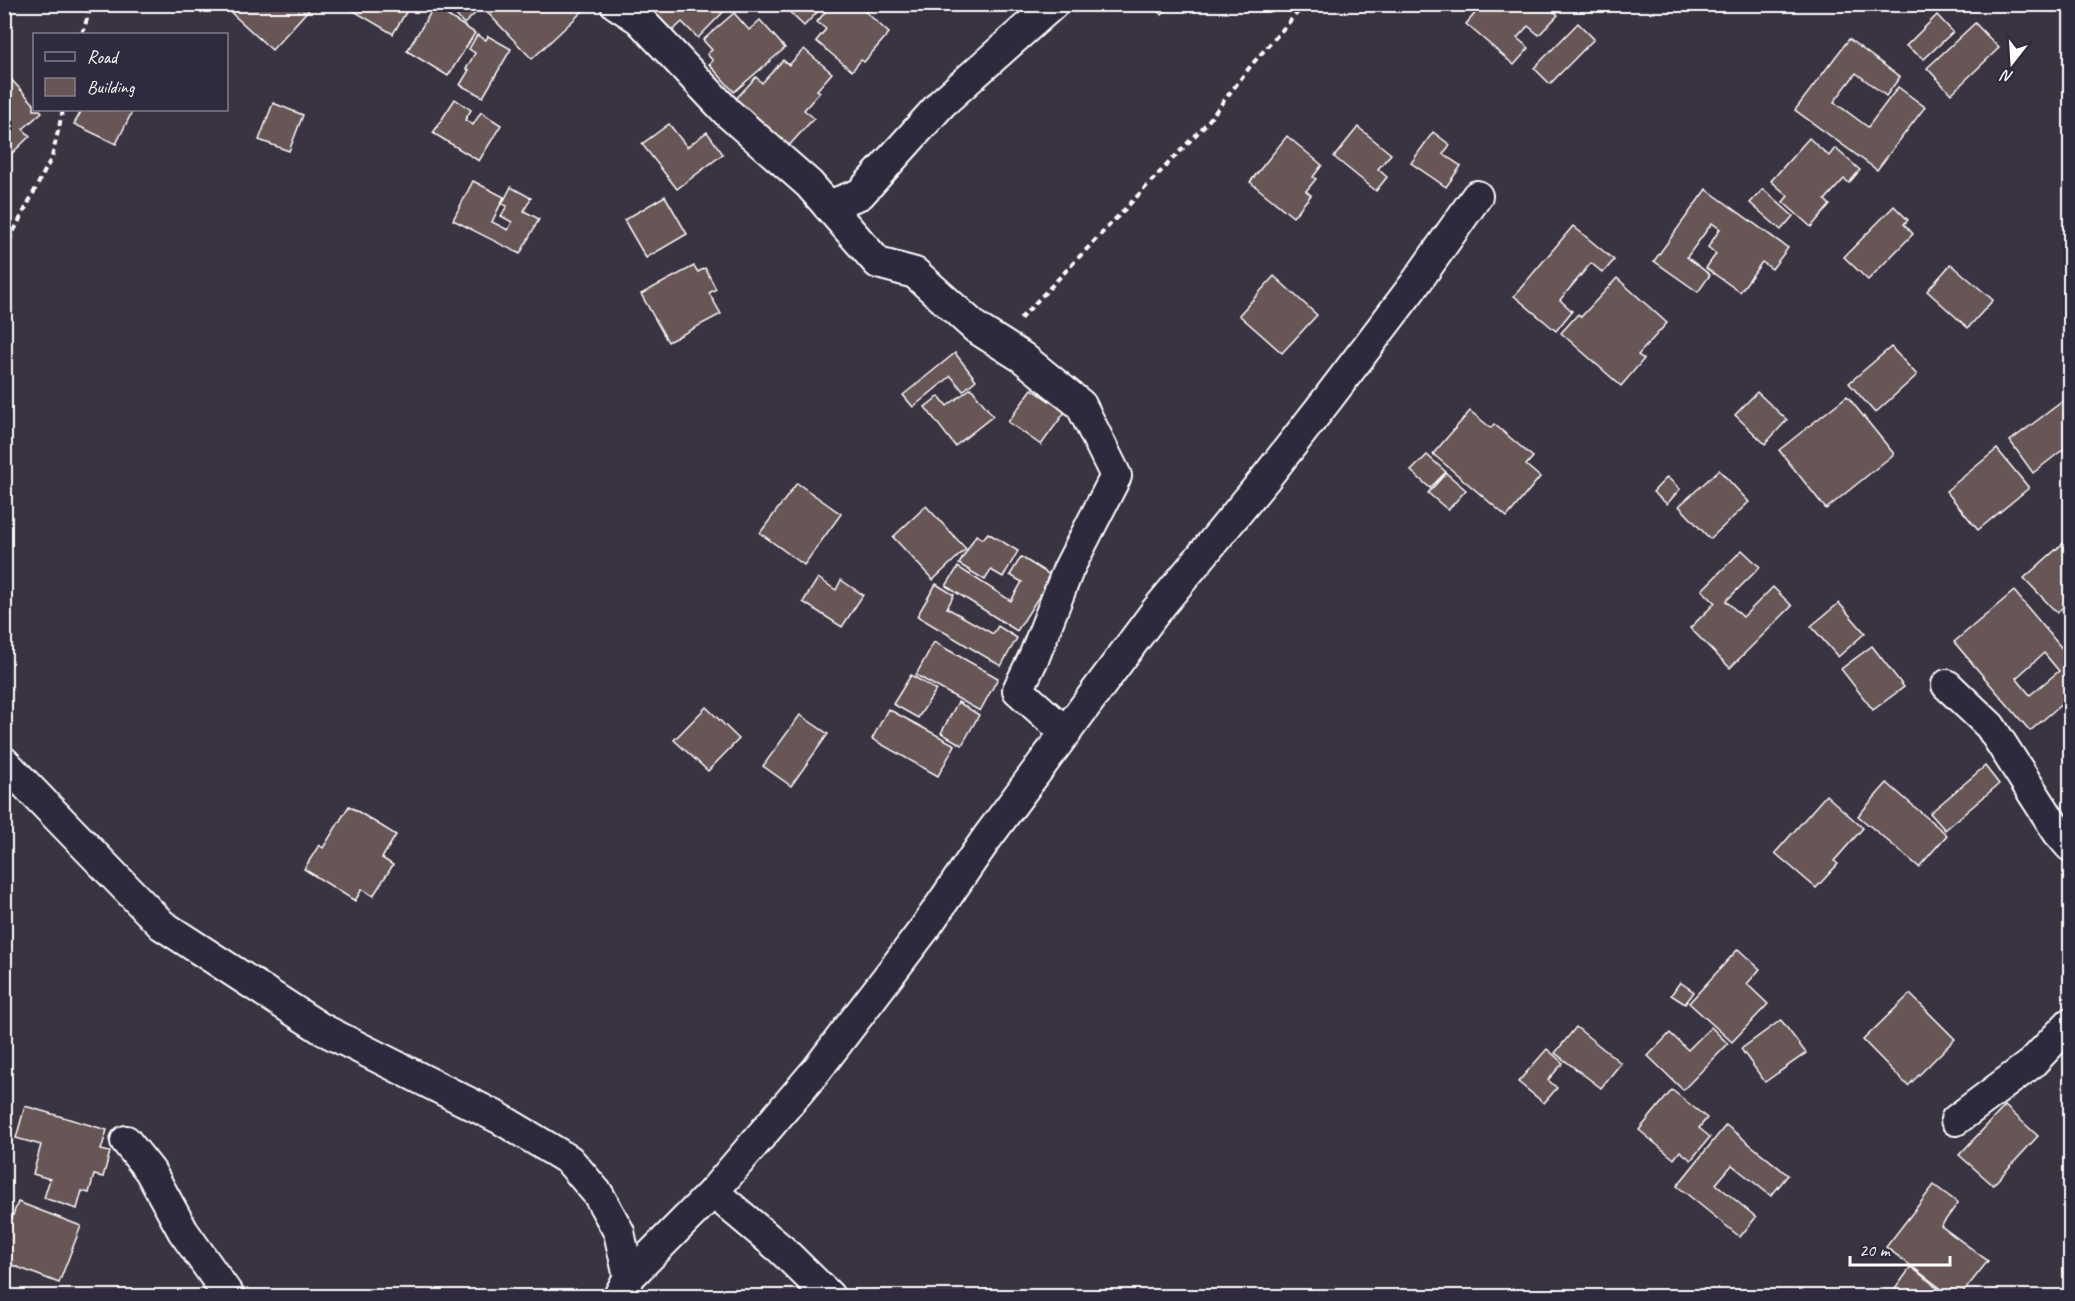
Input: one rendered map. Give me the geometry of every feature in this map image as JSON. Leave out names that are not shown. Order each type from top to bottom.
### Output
[{"type":"street","points":[[616,4],[639,19],[728,113],[808,184],[878,263],[915,273],[976,328],[1022,357],[1081,405],[1116,476],[1068,570],[1034,657],[1018,690],[1066,733]]},
{"type":"street","points":[[828,206],[860,194],[942,103],[1053,4]]},
{"type":"street","points":[[624,1287],[713,1192],[823,1061],[925,928],[987,838],[1156,611],[1265,479],[1340,383],[1415,284],[1477,196]]},
{"type":"street","points":[[1947,685],[1990,726],[2058,832],[2070,846]]},
{"type":"street","points":[[4,762],[162,925],[322,1029],[500,1118],[569,1160],[598,1194],[619,1232],[624,1287]]},
{"type":"street","points":[[1956,1120],[2032,1063],[2070,1023]]},
{"type":"street","points":[[126,1141],[150,1171],[183,1231],[229,1296]]},
{"type":"street","points":[[713,1192],[782,1250],[829,1296]]},
{"type":"path","points":[[82,33],[93,4]]},
{"type":"path","points":[[976,328],[1021,319],[1206,124],[1253,63],[1305,4]]},
{"type":"path","points":[[5,249],[52,157],[63,111]]},
{"type":"building","points":[[232,4],[308,4],[311,7],[272,50],[227,9]]},
{"type":"building","points":[[348,4],[411,4],[393,34],[347,7]]},
{"type":"building","points":[[446,4],[579,4],[584,10],[532,59],[482,7],[464,24]]},
{"type":"building","points":[[654,4],[731,4],[698,38],[682,22],[668,35],[646,13]]},
{"type":"building","points":[[781,4],[825,4],[804,26]]},
{"type":"building","points":[[832,4],[857,4],[889,33],[864,62],[861,60],[852,71],[816,41],[826,29],[817,22]]},
{"type":"building","points":[[1148,4],[1171,4],[1162,15]]},
{"type":"building","points":[[1483,4],[1545,4],[1558,15],[1539,35],[1528,26],[1517,38],[1529,48],[1514,65],[1466,24]]},
{"type":"building","points":[[434,7],[475,33],[448,76],[407,51]]},
{"type":"building","points":[[734,13],[749,30],[760,20],[785,48],[734,92],[709,64],[713,61],[707,54],[712,50],[703,40]]},
{"type":"building","points":[[1937,15],[1953,32],[1924,59],[1906,46]]},
{"type":"building","points":[[1578,23],[1594,39],[1550,84],[1534,68]]},
{"type":"building","points":[[1975,23],[1999,48],[1951,94],[1927,68]]},
{"type":"building","points":[[477,35],[486,40],[488,36],[511,49],[483,97],[460,85],[475,53],[469,49]]},
{"type":"building","points":[[1849,39],[1900,77],[1886,96],[1856,73],[1834,102],[1868,127],[1898,87],[1925,107],[1877,170],[1795,110]]},
{"type":"building","points":[[804,49],[832,73],[817,90],[820,92],[804,110],[814,118],[785,150],[732,103],[756,77],[762,83],[783,60],[789,65]]},
{"type":"building","points":[[6,74],[33,103],[33,111],[42,112],[23,129],[30,136],[4,161]]},
{"type":"building","points":[[455,99],[471,110],[465,120],[473,125],[481,112],[501,125],[479,161],[433,133]]},
{"type":"building","points":[[273,103],[303,115],[289,151],[259,140]]},
{"type":"building","points":[[81,111],[132,111],[116,144],[74,124]]},
{"type":"building","points":[[669,124],[687,147],[707,132],[723,154],[677,189],[642,144]]},
{"type":"building","points":[[1358,127],[1391,154],[1378,169],[1387,177],[1376,191],[1334,157]]},
{"type":"building","points":[[1433,132],[1450,145],[1443,154],[1461,166],[1446,187],[1411,163]]},
{"type":"building","points":[[1287,136],[1322,165],[1313,177],[1316,179],[1306,191],[1311,195],[1293,217],[1250,182]]},
{"type":"building","points":[[1809,138],[1829,156],[1835,148],[1860,170],[1849,183],[1844,179],[1825,200],[1830,205],[1811,227],[1783,202],[1788,196],[1771,181]]},
{"type":"building","points":[[473,181],[504,197],[492,222],[508,230],[512,222],[501,216],[507,206],[502,204],[511,187],[531,198],[524,211],[539,219],[520,254],[453,220]]},
{"type":"building","points":[[1706,189],[1788,248],[1772,269],[1762,262],[1740,292],[1706,268],[1716,254],[1708,247],[1720,229],[1712,223],[1687,257],[1710,275],[1698,292],[1654,261]]},
{"type":"building","points":[[1763,189],[1793,216],[1781,230],[1750,203]]},
{"type":"building","points":[[665,196],[687,234],[646,258],[624,220]]},
{"type":"building","points":[[1894,206],[1908,220],[1904,224],[1913,234],[1868,280],[1844,257]]},
{"type":"building","points":[[1573,226],[1614,260],[1603,273],[1591,263],[1560,300],[1572,311],[1556,331],[1514,296]]},
{"type":"building","points":[[1951,264],[1993,300],[1968,328],[1927,291]]},
{"type":"building","points":[[694,266],[698,272],[705,268],[716,289],[709,293],[721,314],[668,342],[641,294]]},
{"type":"building","points":[[1274,276],[1317,315],[1282,353],[1239,315]]},
{"type":"building","points":[[1617,278],[1667,323],[1638,355],[1644,359],[1621,386],[1561,333],[1578,314],[1581,317]]},
{"type":"building","points":[[1891,347],[1917,375],[1875,413],[1849,383]]},
{"type":"building","points":[[955,353],[976,380],[963,391],[951,376],[913,407],[903,395]]},
{"type":"building","points":[[971,388],[993,416],[955,446],[925,407],[939,396],[947,406]]},
{"type":"building","points":[[1032,389],[1065,412],[1041,445],[1008,422]]},
{"type":"building","points":[[1757,392],[1787,420],[1765,444],[1735,415]]},
{"type":"building","points":[[1847,396],[1894,454],[1826,509],[1779,450]]},
{"type":"building","points":[[2063,401],[2070,411],[2070,444],[2033,473],[2010,441]]},
{"type":"building","points":[[1470,411],[1491,428],[1494,424],[1533,457],[1526,465],[1540,477],[1507,517],[1433,454]]},
{"type":"building","points":[[1997,449],[2029,488],[1978,530],[1946,491]]},
{"type":"building","points":[[1427,455],[1446,472],[1430,488],[1411,471]]},
{"type":"building","points":[[1719,470],[1749,502],[1710,539],[1679,506]]},
{"type":"building","points":[[1446,473],[1466,490],[1448,510],[1428,493]]},
{"type":"building","points":[[1667,477],[1680,489],[1667,504],[1653,492]]},
{"type":"building","points":[[797,483],[841,514],[804,565],[760,533]]},
{"type":"building","points":[[926,506],[966,549],[933,580],[893,537]]},
{"type":"building","points":[[988,533],[1018,551],[1003,577],[991,570],[985,580],[959,564],[976,535],[983,539]]},
{"type":"building","points":[[2069,538],[2070,600],[2057,613],[2024,578]]},
{"type":"building","points":[[1742,550],[1760,567],[1726,601],[1743,617],[1773,587],[1792,606],[1730,668],[1690,628],[1715,603],[1702,590]]},
{"type":"building","points":[[1021,557],[1052,576],[1017,631],[946,586],[958,567],[1011,601],[1022,582],[1010,575]]},
{"type":"building","points":[[818,578],[836,590],[841,580],[863,595],[842,627],[803,602]]},
{"type":"building","points":[[936,584],[954,595],[947,608],[993,634],[998,626],[1017,638],[1001,666],[917,616]]},
{"type":"building","points":[[2014,591],[2070,658],[2070,697],[2030,731],[1954,642]],"holes":[[[2044,653],[2059,671],[2030,695],[2016,678]]]},
{"type":"building","points":[[1839,603],[1865,633],[1838,657],[1811,626]]},
{"type":"building","points":[[934,642],[998,678],[980,711],[916,675]]},
{"type":"building","points":[[1872,646],[1904,687],[1873,710],[1841,669]]},
{"type":"building","points":[[911,675],[936,690],[918,718],[893,704]]},
{"type":"building","points":[[958,702],[979,715],[962,745],[941,733]]},
{"type":"building","points":[[706,707],[739,739],[708,771],[674,740]]},
{"type":"building","points":[[888,709],[955,745],[938,776],[872,739]]},
{"type":"building","points":[[800,715],[828,734],[791,786],[763,766]]},
{"type":"building","points":[[1985,766],[1999,784],[1945,830],[1930,813]]},
{"type":"building","points":[[1887,783],[1947,835],[1919,867],[1858,816]]},
{"type":"building","points":[[1826,795],[1863,828],[1834,861],[1838,864],[1816,888],[1775,853]]},
{"type":"building","points":[[349,806],[396,835],[382,858],[393,865],[373,896],[362,889],[355,901],[304,869],[319,845],[323,848]]},
{"type":"building","points":[[1738,949],[1760,969],[1747,984],[1768,1004],[1732,1042],[1689,1003]]},
{"type":"building","points":[[1680,982],[1694,992],[1685,1004],[1671,995]]},
{"type":"building","points":[[1910,994],[1955,1039],[1908,1086],[1863,1040]]},
{"type":"building","points":[[1781,1020],[1806,1053],[1765,1082],[1741,1049]]},
{"type":"building","points":[[1576,1027],[1621,1063],[1601,1088],[1555,1053]]},
{"type":"building","points":[[1711,1027],[1728,1044],[1683,1090],[1648,1056],[1670,1033],[1688,1050]]},
{"type":"building","points":[[1547,1049],[1563,1063],[1548,1080],[1557,1088],[1544,1103],[1518,1082]]},
{"type":"building","points":[[1672,1090],[1707,1118],[1699,1128],[1710,1137],[1691,1160],[1680,1151],[1674,1159],[1639,1130]]},
{"type":"building","points":[[25,1106],[107,1130],[101,1150],[110,1152],[103,1177],[94,1175],[89,1193],[82,1191],[77,1209],[44,1198],[50,1179],[33,1174],[41,1145],[16,1138]]},
{"type":"building","points":[[2005,1106],[2038,1136],[1993,1185],[1959,1155]]},
{"type":"building","points":[[1726,1125],[1788,1175],[1771,1196],[1732,1165],[1716,1184],[1756,1217],[1740,1237],[1677,1186]]},
{"type":"building","points":[[1934,1185],[1958,1203],[1941,1226],[1988,1261],[1960,1296],[1951,1296],[1886,1247]]},
{"type":"building","points":[[18,1202],[81,1226],[59,1283],[4,1262],[4,1238]]},
{"type":"building","points":[[1911,1267],[1948,1296],[1890,1296]]}]
